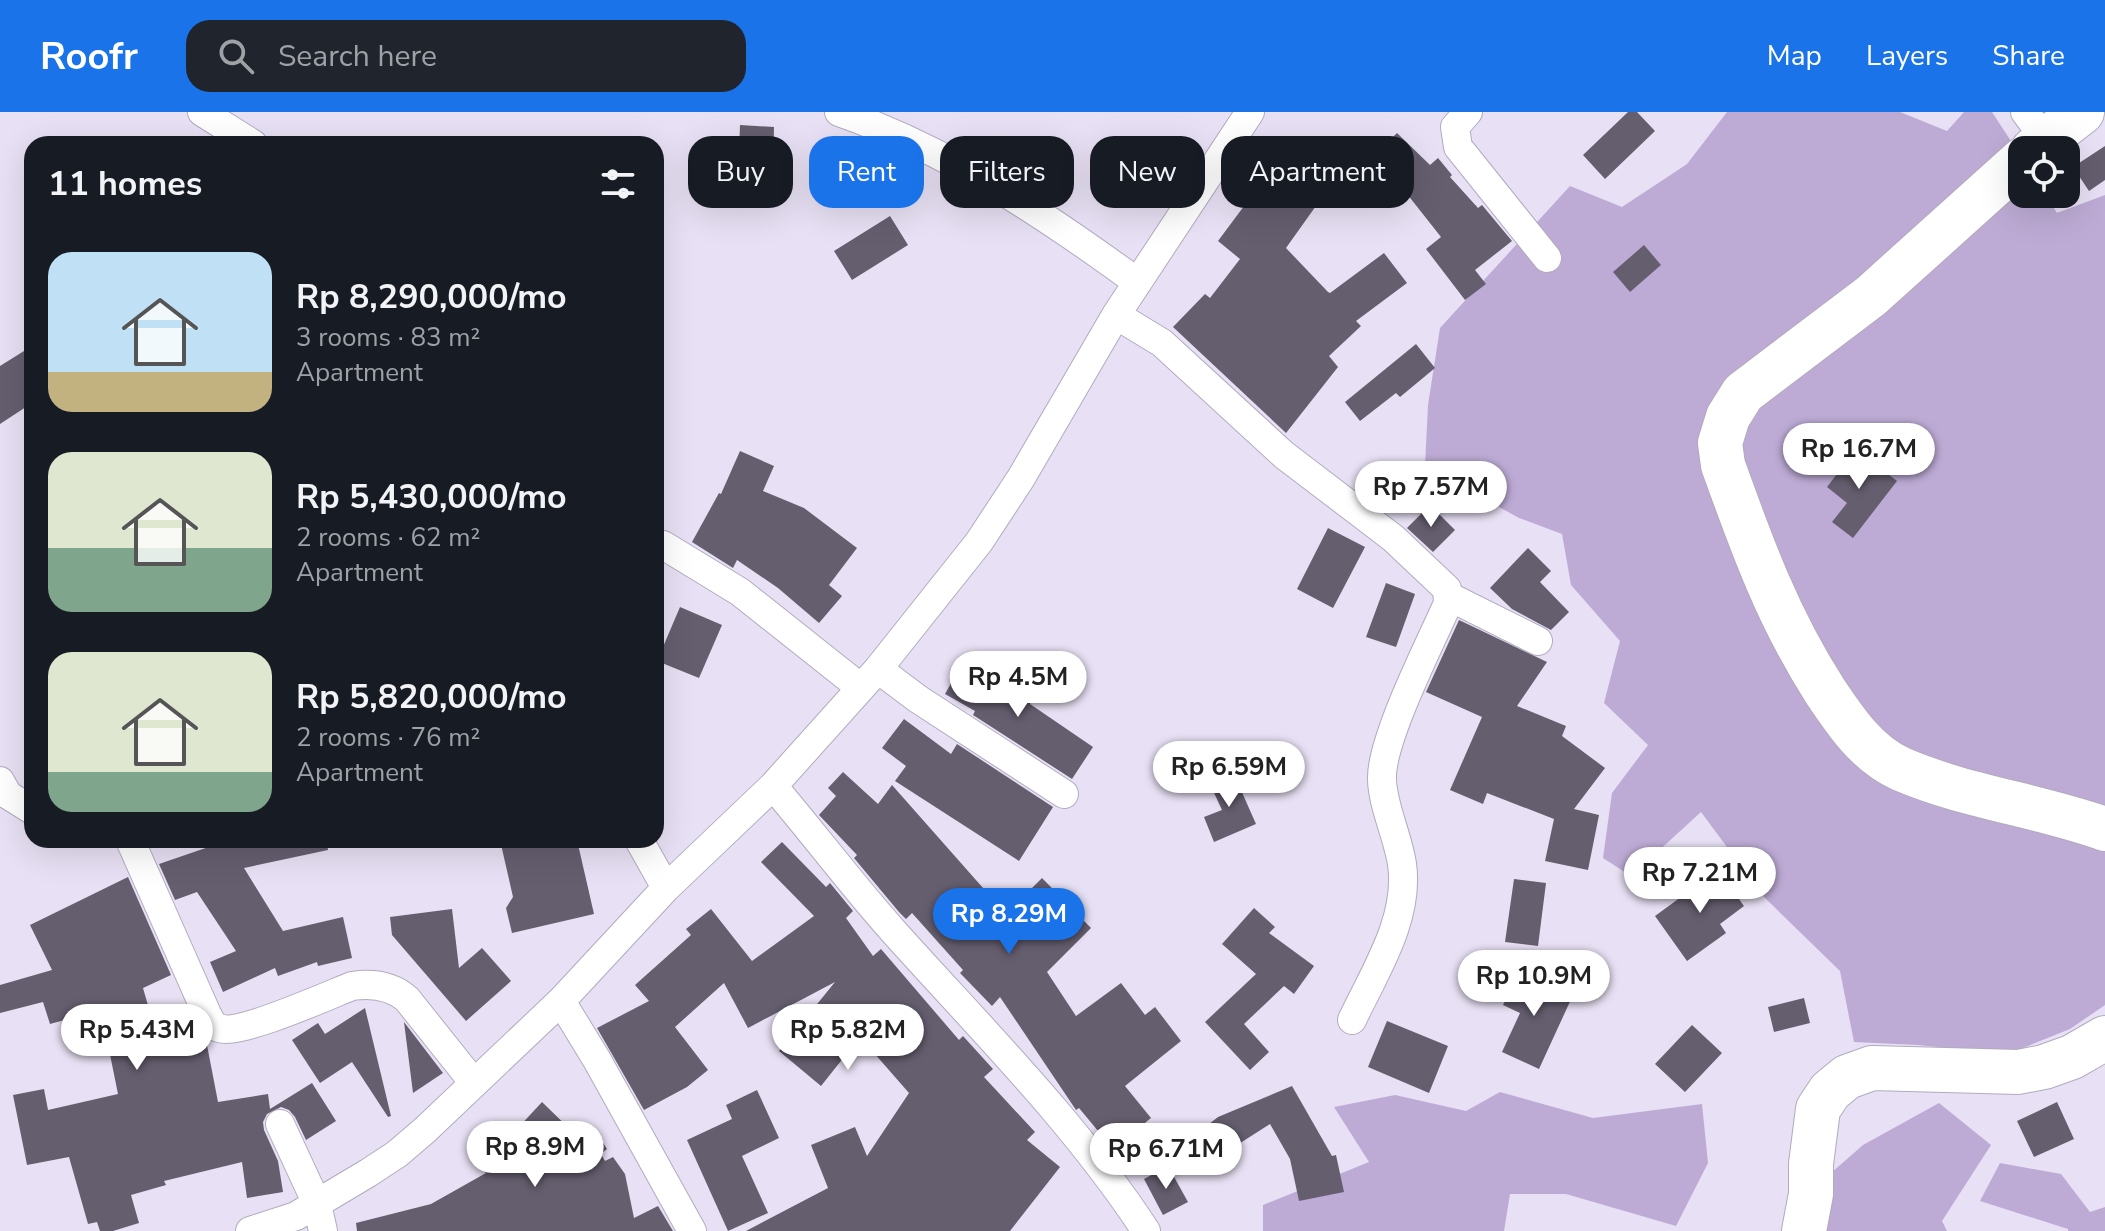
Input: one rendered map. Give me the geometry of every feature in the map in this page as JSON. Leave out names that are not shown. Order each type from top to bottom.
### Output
[{"type":"highway","points":[[2038,136],[2082,112]]},
{"type":"highway","points":[[2008,162],[1871,296],[1743,393],[1728,417],[1720,443],[1723,465],[1770,593],[1802,656],[1842,717],[1864,743],[1897,767],[1954,789],[2079,819],[2105,829]]},
{"type":"highway","points":[[1804,1231],[1811,1194],[1811,1164],[1818,1109],[1830,1091],[1847,1077],[1872,1068],[2018,1072],[2072,1057],[2105,1038]]},
{"type":"street","points":[[202,112],[240,136]]},
{"type":"street","points":[[250,1231],[296,1216],[320,1217],[397,1154],[561,1001],[666,888],[773,786],[870,679],[979,542],[1021,478],[1116,315],[1250,112]]},
{"type":"street","points":[[1468,112],[1455,127],[1458,147],[1547,258]]},
{"type":"street","points":[[847,113],[940,155],[1006,192],[1137,282]]},
{"type":"street","points":[[1116,315],[1162,343],[1284,455],[1393,538],[1447,589],[1448,603],[1385,752],[1382,781],[1402,868],[1401,901],[1391,937],[1352,1020]]},
{"type":"street","points":[[664,546],[870,679],[918,699],[1064,794]]},
{"type":"street","points":[[1448,596],[1538,641]]},
{"type":"street","points":[[0,781],[8,795],[24,805]]},
{"type":"street","points":[[773,786],[894,933],[1087,1147],[1146,1231]]},
{"type":"street","points":[[136,848],[207,1014],[215,1026],[227,1030],[241,1028],[352,986],[363,984],[393,989],[407,999],[474,1083]]},
{"type":"street","points":[[644,848],[666,888]]},
{"type":"street","points":[[561,1001],[692,1231]]},
{"type":"street","points":[[280,1124],[320,1217]]},
{"type":"shaded area","points":[[1727,112],[1900,112],[1947,131],[1964,112],[1992,112],[2008,137],[2008,208],[2054,208],[2057,213],[2080,208],[2080,204],[2105,195],[2105,1005],[2070,1029],[2008,1054],[1854,1042],[1840,971],[1764,897],[1701,812],[1631,876],[1603,858],[1612,793],[1648,745],[1604,703],[1620,641],[1571,585],[1562,534],[1519,518],[1425,466],[1428,405],[1440,328],[1570,186],[1622,207],[1687,164]]},
{"type":"shaded area","points":[[1500,1092],[1593,1118],[1702,1104],[1708,1163],[1676,1226],[1566,1194],[1510,1194],[1504,1231],[1263,1231],[1263,1205],[1369,1162],[1334,1107],[1395,1095],[1466,1111]]},
{"type":"shaded area","points":[[1939,1103],[1991,1145],[1942,1221],[1947,1231],[1808,1231],[1831,1173],[1863,1145]]},
{"type":"shaded area","points":[[2000,1163],[2061,1174],[2090,1212],[2105,1207],[2105,1231],[2068,1231],[1980,1201]]},
{"type":"building","points":[[1628,112],[1637,112],[1655,131],[1605,179],[1583,155]]},
{"type":"building","points":[[740,125],[774,127],[774,136],[740,136]]},
{"type":"building","points":[[2105,146],[2105,180],[2089,191],[2080,178],[2080,162]]},
{"type":"building","points":[[1414,149],[1430,165],[1438,158],[1452,175],[1450,177],[1478,208],[1482,205],[1512,241],[1475,270],[1486,284],[1465,300],[1426,249],[1441,237],[1414,203]]},
{"type":"building","points":[[1243,208],[1314,208],[1286,248],[1328,292],[1384,253],[1407,283],[1356,321],[1361,326],[1329,356],[1338,367],[1286,433],[1173,327],[1205,294],[1210,298],[1240,259],[1218,241]]},
{"type":"building","points":[[890,216],[908,245],[852,280],[834,251]]},
{"type":"building","points":[[1644,245],[1661,265],[1630,292],[1613,272]]},
{"type":"building","points":[[1416,344],[1435,368],[1400,397],[1396,393],[1360,421],[1345,402]]},
{"type":"building","points":[[24,351],[24,408],[0,424],[0,366]]},
{"type":"building","points":[[1856,449],[1897,481],[1853,538],[1832,522],[1847,503],[1827,487]]},
{"type":"building","points":[[740,451],[774,466],[763,491],[804,508],[857,548],[829,585],[842,596],[819,623],[778,588],[737,560],[733,568],[692,542],[721,494]]},
{"type":"building","points":[[1430,505],[1455,530],[1433,552],[1407,528]]},
{"type":"building","points":[[1328,528],[1365,547],[1333,608],[1297,589]]},
{"type":"building","points":[[1528,548],[1551,571],[1540,582],[1569,612],[1551,630],[1512,609],[1490,588]]},
{"type":"building","points":[[1386,583],[1415,594],[1396,647],[1366,637]]},
{"type":"building","points":[[680,607],[722,625],[699,678],[664,664],[664,645]]},
{"type":"building","points":[[1459,620],[1547,662],[1517,706],[1566,726],[1562,736],[1605,768],[1574,809],[1599,815],[1588,870],[1545,861],[1554,819],[1487,793],[1483,804],[1450,790],[1482,717],[1426,692]]},
{"type":"building","points":[[964,660],[1032,700],[1030,704],[1093,747],[1072,779],[973,715],[975,711],[945,694]]},
{"type":"building","points":[[904,719],[951,754],[957,744],[1053,807],[1019,861],[895,781],[906,766],[882,748]]},
{"type":"building","points":[[843,772],[878,804],[892,785],[1006,914],[1042,878],[1091,928],[1047,972],[1076,1016],[1121,983],[1145,1015],[1155,1007],[1181,1041],[1125,1086],[1151,1118],[1113,1149],[1079,1108],[1076,1110],[1000,997],[992,1006],[960,973],[963,970],[912,913],[906,919],[899,912],[854,858],[857,855],[819,815],[836,796],[828,788]]},
{"type":"building","points":[[1233,772],[1256,824],[1214,842],[1204,817],[1222,810],[1209,782]]},
{"type":"building","points":[[782,842],[826,887],[830,883],[853,911],[846,918],[873,956],[881,949],[959,1040],[963,1036],[993,1069],[984,1077],[1035,1132],[1027,1140],[1060,1167],[1010,1231],[746,1231],[828,1188],[811,1145],[855,1127],[867,1156],[909,1093],[860,1037],[821,1086],[779,1051],[835,982],[748,1028],[724,983],[675,1027],[708,1070],[687,1087],[644,1110],[597,1028],[649,1001],[635,985],[691,935],[686,929],[711,909],[752,961],[814,916],[761,862]]},
{"type":"building","points":[[206,848],[328,848],[244,868],[283,931],[343,917],[352,958],[318,966],[317,962],[278,976],[275,968],[223,992],[210,962],[236,951],[197,892],[175,900],[159,864]]},
{"type":"building","points":[[502,848],[579,848],[594,914],[512,933],[506,908],[513,897]]},
{"type":"building","points":[[1718,870],[1744,906],[1720,924],[1726,933],[1687,961],[1655,916]]},
{"type":"building","points":[[128,877],[171,975],[143,988],[156,1033],[194,1026],[206,1040],[218,1102],[268,1094],[270,1109],[312,1083],[336,1121],[306,1140],[289,1110],[281,1107],[267,1114],[263,1122],[264,1130],[278,1161],[283,1192],[247,1198],[242,1162],[164,1181],[166,1185],[131,1195],[139,1223],[113,1231],[100,1231],[97,1222],[88,1224],[69,1157],[27,1165],[13,1095],[44,1089],[48,1110],[118,1094],[101,1010],[50,1024],[43,1002],[0,1013],[0,985],[52,970],[30,925]]},
{"type":"building","points":[[1514,879],[1546,883],[1538,946],[1505,942]]},
{"type":"building","points":[[1254,908],[1275,927],[1269,933],[1314,966],[1294,994],[1284,986],[1244,1024],[1269,1052],[1250,1070],[1205,1022],[1256,974],[1222,944]]},
{"type":"building","points":[[452,909],[459,968],[482,948],[511,981],[466,1021],[392,935],[390,917]]},
{"type":"building","points":[[1519,970],[1573,995],[1539,1069],[1502,1052],[1520,1013],[1503,1005]]},
{"type":"building","points":[[1804,998],[1810,1023],[1774,1032],[1768,1007]]},
{"type":"building","points":[[365,1008],[391,1116],[388,1117],[352,1062],[320,1083],[292,1040],[318,1023],[325,1034]]},
{"type":"building","points":[[1387,1021],[1448,1046],[1429,1093],[1368,1067]]},
{"type":"building","points":[[404,1022],[443,1073],[413,1093]]},
{"type":"building","points":[[1692,1025],[1722,1053],[1685,1092],[1655,1064]]},
{"type":"building","points":[[1292,1086],[1332,1156],[1336,1155],[1344,1192],[1299,1201],[1290,1159],[1270,1124],[1223,1154],[1204,1128],[1218,1117]]},
{"type":"building","points":[[757,1090],[779,1138],[742,1156],[768,1213],[728,1231],[687,1140],[732,1119],[726,1105]]},
{"type":"building","points":[[542,1102],[580,1139],[594,1129],[607,1149],[601,1154],[605,1161],[613,1157],[625,1174],[634,1218],[658,1206],[673,1231],[357,1231],[356,1223],[431,1204],[486,1173],[477,1160],[505,1142]]},
{"type":"building","points":[[2057,1102],[2074,1139],[2034,1157],[2017,1121]]},
{"type":"building","points":[[1168,1166],[1188,1202],[1163,1215],[1144,1179]]}]
